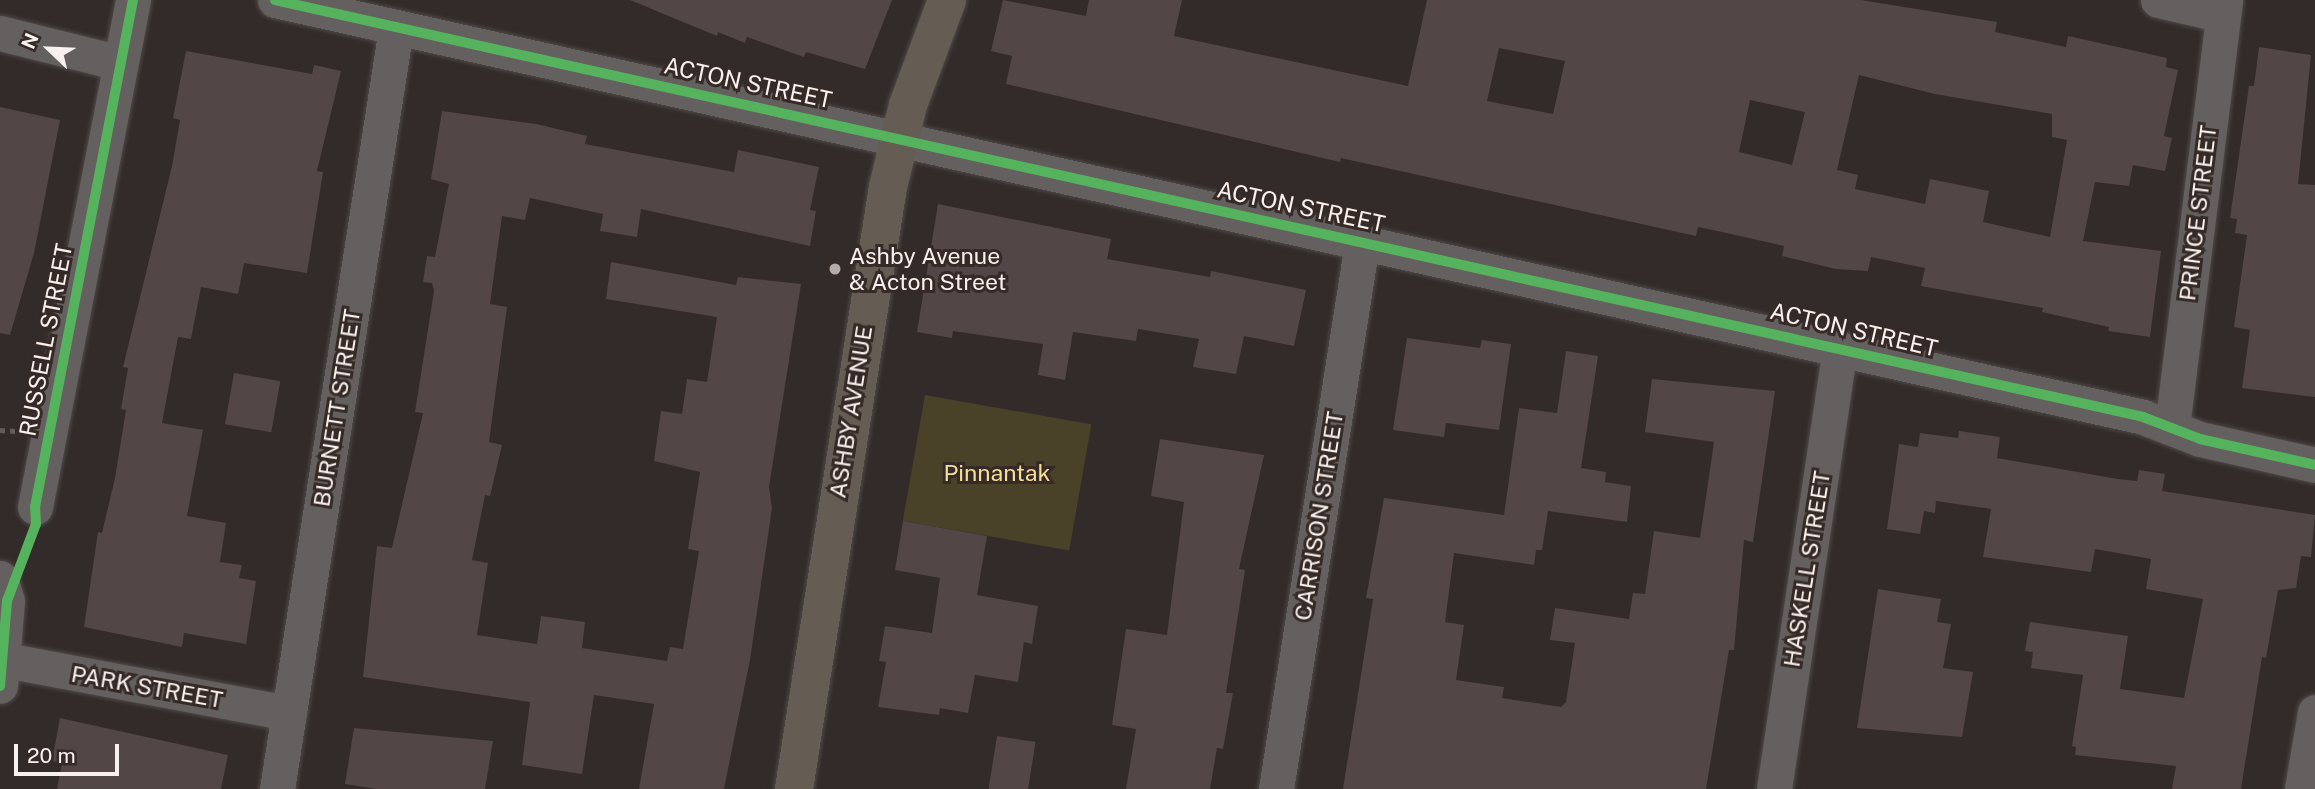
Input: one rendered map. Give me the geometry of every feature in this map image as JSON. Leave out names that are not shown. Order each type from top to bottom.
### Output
[{"type":"main road","name":"ASHBY AVENUE","points":[[794,789],[872,275],[900,139],[947,0]]},
{"type":"street","name":"RUSSELL STREET","points":[[35,507],[133,0]]},
{"type":"street","name":"ACTON STREET","points":[[275,0],[1840,349],[2172,427],[2200,439],[2315,465]]},
{"type":"street","points":[[2158,0],[2224,8]]},
{"type":"street","name":"PRINCE STREET","points":[[2172,427],[2224,8]]},
{"type":"street","name":"BURNETT STREET","points":[[277,789],[396,28]]},
{"type":"street","points":[[0,33],[120,62]]},
{"type":"street","name":"CARRISON STREET","points":[[1276,789],[1362,243]]},
{"type":"street","name":"HASKELL STREET","points":[[1774,789],[1840,349]]},
{"type":"street","points":[[2,673],[4,590]]},
{"type":"street","name":"PARK STREET","points":[[2,673],[289,713]]},
{"type":"street","points":[[2302,789],[2315,712]]},
{"type":"green space","name":"Pinnantak","points":[[925,395],[1091,424],[1069,550],[903,521]]},
{"type":"building","points":[[630,0],[892,0],[865,69],[806,52],[804,57],[747,37],[745,43],[718,32],[717,36]]},
{"type":"building","points":[[1003,0],[1086,16],[1089,0],[1182,0],[1174,36],[1408,86],[1427,0],[1861,0],[1997,22],[1995,32],[2066,47],[2068,36],[2167,58],[2166,67],[2178,70],[2164,136],[2172,138],[2165,171],[2133,165],[2129,186],[2095,182],[2083,241],[2161,251],[2150,337],[2108,331],[2109,327],[2042,312],[2043,308],[1921,286],[1925,268],[1871,257],[1868,271],[1836,269],[1782,256],[1784,246],[1713,230],[1698,227],[1696,236],[1341,158],[1340,162],[1006,84],[1012,56],[991,51]],"holes":[[[1499,48],[1565,61],[1553,114],[1487,101]],[[1859,75],[1935,94],[2052,114],[2052,137],[2067,140],[2050,237],[1983,222],[1989,191],[1930,179],[1925,204],[1855,189],[1858,175],[1837,170]],[[1750,100],[1805,112],[1792,165],[1739,152]]]},
{"type":"building","points":[[2259,47],[2311,55],[2298,184],[2315,185],[2315,397],[2242,388],[2250,330],[2234,327],[2247,235],[2235,233],[2237,219],[2230,218],[2249,86],[2254,86]]},
{"type":"building","points":[[186,51],[312,74],[314,65],[341,71],[317,171],[323,172],[307,273],[244,263],[238,294],[201,287],[191,339],[178,337],[162,423],[203,430],[187,516],[226,523],[220,562],[242,565],[239,578],[256,581],[246,644],[184,633],[182,647],[84,627],[98,532],[102,533],[115,478],[126,410],[121,409],[128,368],[123,367],[172,166],[180,120],[173,118]]},
{"type":"building","points":[[0,107],[60,120],[34,253],[10,335],[0,333]]},
{"type":"building","points":[[442,111],[536,124],[587,136],[585,144],[734,172],[738,150],[819,167],[810,210],[816,211],[810,246],[641,209],[637,237],[600,231],[603,214],[530,198],[525,220],[502,216],[490,304],[507,307],[489,442],[502,445],[490,496],[485,495],[472,560],[488,563],[477,635],[537,644],[541,616],[585,622],[582,648],[667,661],[670,647],[683,649],[699,551],[688,549],[700,472],[654,461],[661,411],[682,414],[687,379],[707,382],[717,317],[606,299],[611,262],[736,285],[738,277],[801,284],[769,487],[772,508],[750,660],[724,789],[639,789],[654,704],[594,695],[582,774],[522,765],[530,702],[363,677],[377,546],[392,548],[423,413],[415,412],[434,291],[432,283],[423,282],[427,256],[435,257],[449,184],[431,179]]},
{"type":"building","points":[[938,204],[1111,239],[1107,259],[1210,277],[1211,271],[1306,290],[1294,346],[1244,336],[1236,374],[1193,367],[1199,339],[1138,329],[1136,341],[1073,332],[1065,380],[1038,375],[1043,344],[953,331],[952,338],[917,332]]},
{"type":"building","points":[[1407,338],[1480,348],[1482,340],[1511,344],[1499,430],[1446,423],[1444,437],[1393,430]]},
{"type":"building","points":[[1566,351],[1598,356],[1581,468],[1606,472],[1605,482],[1631,486],[1627,522],[1548,511],[1542,550],[1536,550],[1534,565],[1454,553],[1445,622],[1464,625],[1456,680],[1504,687],[1502,698],[1561,707],[1566,702],[1575,643],[1550,640],[1555,608],[1629,619],[1633,593],[1645,594],[1654,531],[1700,538],[1714,442],[1645,432],[1652,379],[1775,391],[1753,542],[1744,540],[1734,650],[1729,650],[1706,789],[1343,789],[1373,599],[1366,598],[1384,498],[1504,515],[1519,408],[1557,413]]},
{"type":"building","points":[[234,373],[280,381],[271,432],[225,424]]},
{"type":"building","points":[[1959,431],[2000,437],[1997,458],[2137,481],[2139,470],[2165,474],[2162,491],[2315,515],[2311,557],[2301,556],[2296,588],[2278,590],[2266,658],[2262,657],[2241,789],[2172,789],[2176,766],[2075,755],[2076,747],[2072,746],[2083,675],[2031,668],[2033,652],[2025,651],[2030,622],[2128,636],[2120,689],[2184,698],[2203,599],[2146,589],[2151,559],[2095,549],[2091,572],[1983,557],[1991,509],[1936,501],[1935,513],[1924,511],[1920,534],[1887,529],[1899,444],[1918,447],[1920,433],[1958,438]]},
{"type":"building","points":[[1160,439],[1264,455],[1239,569],[1245,570],[1226,693],[1233,693],[1223,749],[1217,748],[1210,789],[1126,789],[1136,729],[1112,725],[1126,629],[1167,635],[1184,502],[1151,496]]},
{"type":"building","points":[[903,521],[987,536],[977,595],[1038,606],[1032,644],[1024,642],[1018,682],[975,675],[968,713],[940,708],[939,715],[878,707],[886,662],[879,661],[885,626],[932,633],[940,578],[895,570]]},
{"type":"building","points":[[1878,589],[1941,599],[1937,622],[1951,624],[1943,668],[1973,672],[1962,737],[1857,728]]},
{"type":"building","points":[[60,718],[228,755],[221,789],[57,789],[62,763],[52,761]]},
{"type":"building","points":[[354,728],[493,741],[485,789],[376,789],[345,784]]},
{"type":"building","points":[[997,736],[1036,742],[1028,789],[989,789]]},
{"type":"cycle path","points":[[0,686],[7,601],[36,524],[35,507],[133,0]]},
{"type":"cycle path","points":[[275,0],[2143,417],[2200,439],[2315,465]]},
{"type":"place","name":"Ashby Avenue & Acton Street","points":[[835,269]]}]
